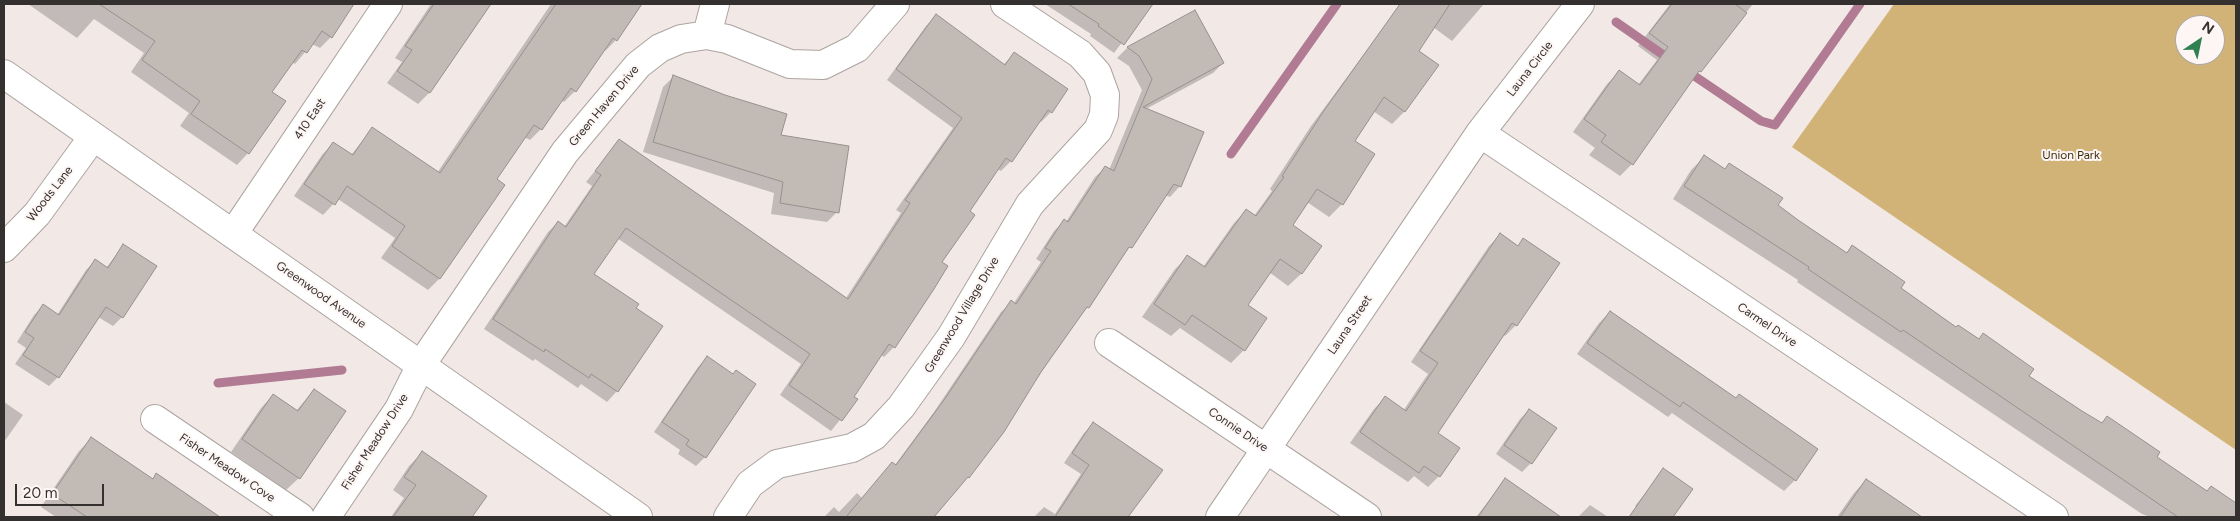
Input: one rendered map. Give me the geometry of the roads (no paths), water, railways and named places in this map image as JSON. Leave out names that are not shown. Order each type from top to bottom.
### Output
[{"type":"street","name":"410 East","points":[[233,234],[388,4]]},
{"type":"street","points":[[707,35],[715,4]]},
{"type":"street","name":"Green Haven Drive","points":[[420,365],[565,152],[638,65],[660,48],[681,39],[707,35],[727,39],[790,64],[823,65],[857,48],[895,4]]},
{"type":"street","name":"Greenwood Village Drive","points":[[728,517],[750,484],[763,472],[776,464],[852,448],[874,436],[901,407],[952,337],[1030,204],[1047,183],[1098,130],[1104,115],[1105,96],[1097,73],[1080,54],[1005,4]]},
{"type":"street","name":"Launa Circle","points":[[1480,133],[1580,4]]},
{"type":"street","name":"Greenwood Avenue","points":[[4,74],[638,517]]},
{"type":"street","name":"Launa Street","points":[[1220,517],[1480,133]]},
{"type":"street","name":"Carmel Drive","points":[[1480,133],[2054,517]]},
{"type":"street","name":"Woods Lane","points":[[4,248],[37,214],[93,137]]},
{"type":"street","name":"Connie Drive","points":[[1109,343],[1367,517]]},
{"type":"street","name":"Fisher Meadow Drive","points":[[326,517],[400,409],[420,365]]},
{"type":"street","name":"Fisher Meadow Cove","points":[[154,419],[300,517]]},
{"type":"waterway","points":[[1231,154],[1337,4]]},
{"type":"waterway","points":[[1687,71],[1761,121],[1775,125],[1860,4]]},
{"type":"waterway","points":[[1616,22],[1672,61]]},
{"type":"waterway","points":[[218,383],[342,370]]},
{"type":"park label","name":"Union Park","points":[[2071,155]]}]
